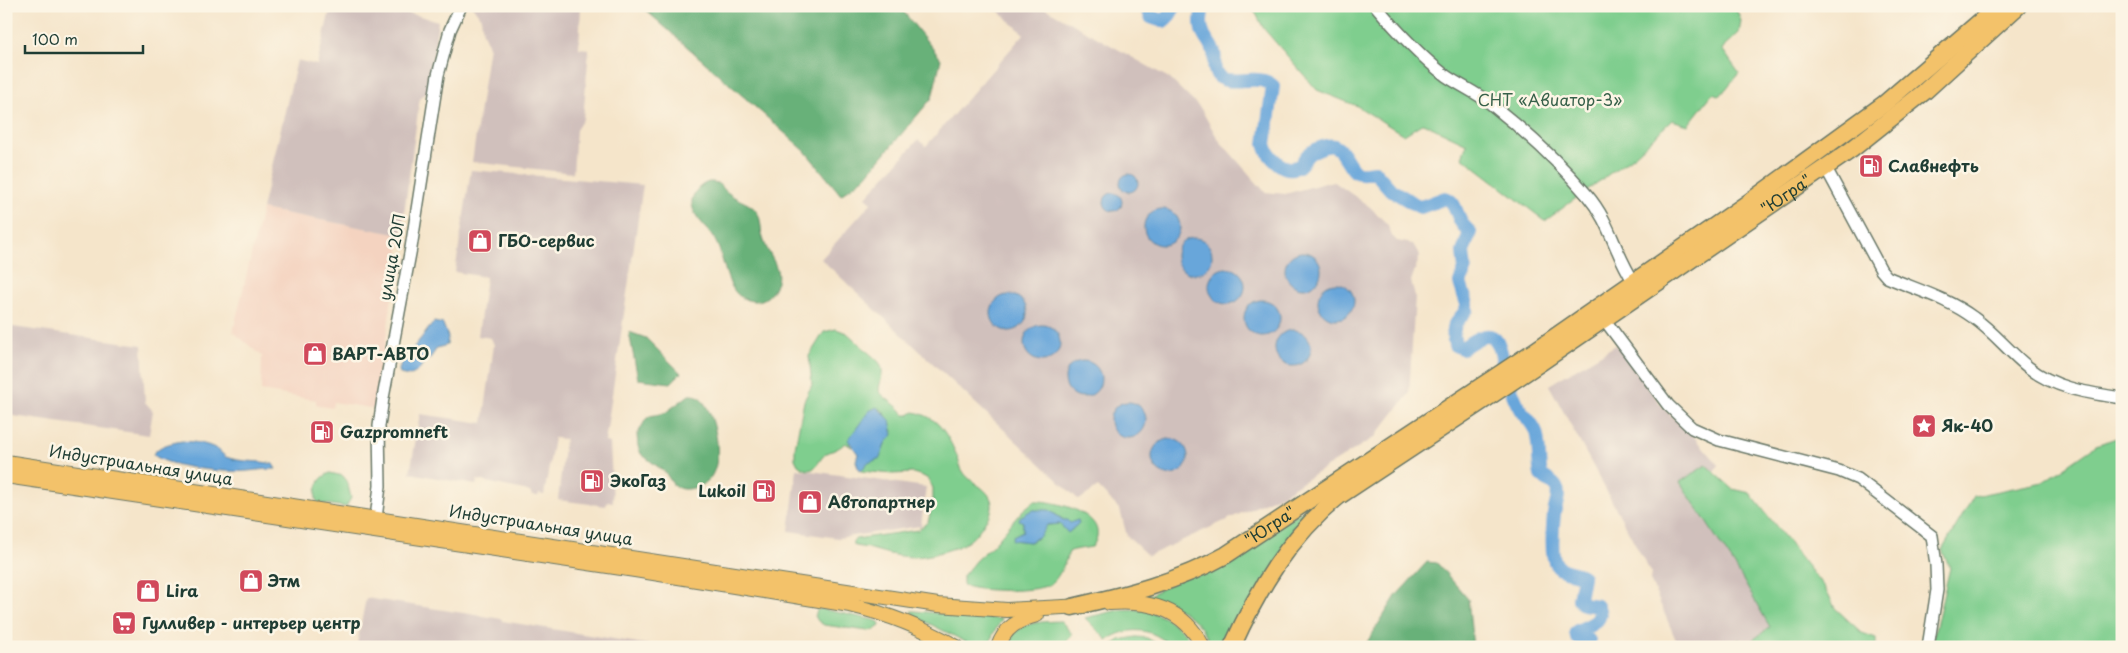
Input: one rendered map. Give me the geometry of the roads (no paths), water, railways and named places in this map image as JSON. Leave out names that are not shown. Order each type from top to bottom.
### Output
[{"type":"highway","name":"\"Югра\"","points":[[1536,358],[1634,282],[1816,154],[1915,79],[1998,6]]},
{"type":"highway","name":"\"Югра\"","points":[[1536,358],[1604,319],[1826,168],[1924,92],[2018,6]]},
{"type":"highway","points":[[1816,154],[1826,168]]},
{"type":"highway","points":[[1484,392],[1536,358]]},
{"type":"highway","name":"\"Югра\"","points":[[1072,607],[1166,582],[1215,561],[1484,392]]},
{"type":"highway","name":"\"Югра\"","points":[[1232,647],[1257,594],[1285,551],[1312,520],[1359,482],[1484,392]]},
{"type":"main road","name":"Индустриальная улица","points":[[6,462],[938,605],[996,610],[1072,607]]},
{"type":"main road","name":"Индустриальная улица","points":[[6,476],[635,570],[850,606],[880,612],[908,622],[958,647]]},
{"type":"main road","points":[[998,647],[1004,633],[1014,623],[1072,607],[1137,602],[1163,608],[1188,625],[1203,647]]},
{"type":"street","name":"улица 20П","points":[[376,518],[380,486],[379,426],[383,398],[411,248],[438,75],[450,30],[461,6]]},
{"type":"street","points":[[1376,6],[1397,31],[1436,68],[1492,105],[1524,131],[1573,180],[1609,226],[1625,269],[1634,282]]},
{"type":"street","points":[[1826,168],[1881,270],[1888,276],[1952,304],[1974,317],[2029,368],[2061,386],[2122,398]]},
{"type":"street","points":[[1604,319],[1668,406],[1692,428],[1719,440],[1852,476],[1932,536],[1937,590],[1928,647]]},
{"type":"water","points":[[1129,174],[1135,177],[1138,183],[1135,189],[1129,192],[1123,189],[1120,183],[1123,177]]},
{"type":"water","points":[[1113,193],[1119,196],[1122,202],[1119,208],[1113,211],[1107,208],[1104,202],[1107,196]]},
{"type":"water","points":[[1162,209],[1175,214],[1180,227],[1175,240],[1162,245],[1149,240],[1144,227],[1149,214]]},
{"type":"water","points":[[1194,238],[1207,243],[1212,256],[1207,269],[1194,274],[1181,269],[1176,256],[1181,243]]},
{"type":"water","points":[[1303,252],[1316,257],[1321,270],[1316,283],[1303,288],[1290,283],[1285,270],[1290,257]]},
{"type":"water","points":[[1227,268],[1240,273],[1245,286],[1240,299],[1227,304],[1214,299],[1209,286],[1214,273]]},
{"type":"water","points":[[1336,283],[1349,288],[1354,301],[1349,314],[1336,319],[1323,314],[1318,301],[1323,288]]},
{"type":"water","points":[[1009,295],[1021,301],[1027,313],[1021,325],[1009,331],[997,325],[991,313],[997,301]]},
{"type":"water","points":[[1262,300],[1275,305],[1280,318],[1275,331],[1262,336],[1249,331],[1244,318],[1249,305]]},
{"type":"water","points":[[434,322],[443,324],[448,337],[447,345],[437,348],[429,360],[424,362],[420,369],[412,375],[400,374],[401,363]]},
{"type":"water","points":[[1042,325],[1054,331],[1060,343],[1054,355],[1042,361],[1030,355],[1024,343],[1030,331]]},
{"type":"water","points":[[1293,330],[1306,335],[1311,348],[1306,361],[1293,366],[1280,361],[1275,348],[1280,335]]},
{"type":"water","points":[[1083,361],[1095,367],[1101,379],[1095,391],[1083,397],[1071,391],[1065,379],[1071,367]]},
{"type":"water","points":[[1128,402],[1140,408],[1146,420],[1140,432],[1128,438],[1116,432],[1110,420],[1116,408]]},
{"type":"water","points":[[877,407],[890,420],[893,435],[886,442],[880,458],[866,464],[859,471],[856,461],[858,454],[848,440],[869,411]]},
{"type":"water","points":[[1170,439],[1182,445],[1188,457],[1182,469],[1170,475],[1158,469],[1152,457],[1158,445]]},
{"type":"water","points":[[182,441],[209,445],[232,459],[273,464],[276,469],[213,470],[171,463],[153,454],[162,446]]},
{"type":"water","points":[[1032,510],[1049,510],[1063,520],[1067,520],[1070,523],[1078,520],[1079,523],[1068,533],[1060,524],[1047,525],[1040,536],[1030,542],[1012,540],[1013,536],[1023,531],[1023,522],[1019,520],[1020,517]]},
{"type":"waterway","points":[[1147,6],[1151,17],[1163,21],[1169,16],[1175,6]]},
{"type":"waterway","points":[[1203,6],[1201,26],[1203,34],[1214,53],[1214,67],[1220,78],[1234,81],[1259,80],[1273,86],[1265,144],[1269,154],[1278,163],[1282,166],[1293,168],[1299,166],[1315,150],[1334,146],[1342,152],[1353,169],[1361,173],[1375,172],[1391,190],[1418,206],[1421,207],[1445,198],[1454,205],[1459,219],[1470,232],[1463,252],[1465,269],[1460,283],[1467,309],[1455,324],[1453,334],[1455,345],[1462,348],[1486,336],[1494,338],[1497,342],[1515,399],[1536,432],[1541,475],[1553,484],[1557,490],[1558,497],[1554,514],[1552,547],[1554,560],[1561,569],[1583,577],[1579,599],[1584,604],[1597,606],[1599,612],[1599,616],[1594,623],[1576,632],[1577,637],[1589,641],[1590,647]]},
{"type":"place","name":"Славнефть","points":[[1871,166]]},
{"type":"place","name":"ГБО-сервис","points":[[480,241]]},
{"type":"place","name":"ВАРТ-АВТО","points":[[315,354]]},
{"type":"place","name":"Як-40","points":[[1924,426]]},
{"type":"place","name":"Gazpromneft","points":[[322,432]]},
{"type":"place","name":"ЭкоГаз","points":[[592,481]]},
{"type":"place","name":"Lukoil","points":[[764,491]]},
{"type":"place","name":"Автопартнер","points":[[810,502]]},
{"type":"place","name":"Этм","points":[[251,581]]},
{"type":"place","name":"Lira","points":[[148,591]]},
{"type":"place","name":"Гулливер - интерьер центр","points":[[124,623]]},
{"type":"park label","name":"СНТ «Авиатор-3»","points":[[1550,100]]}]
